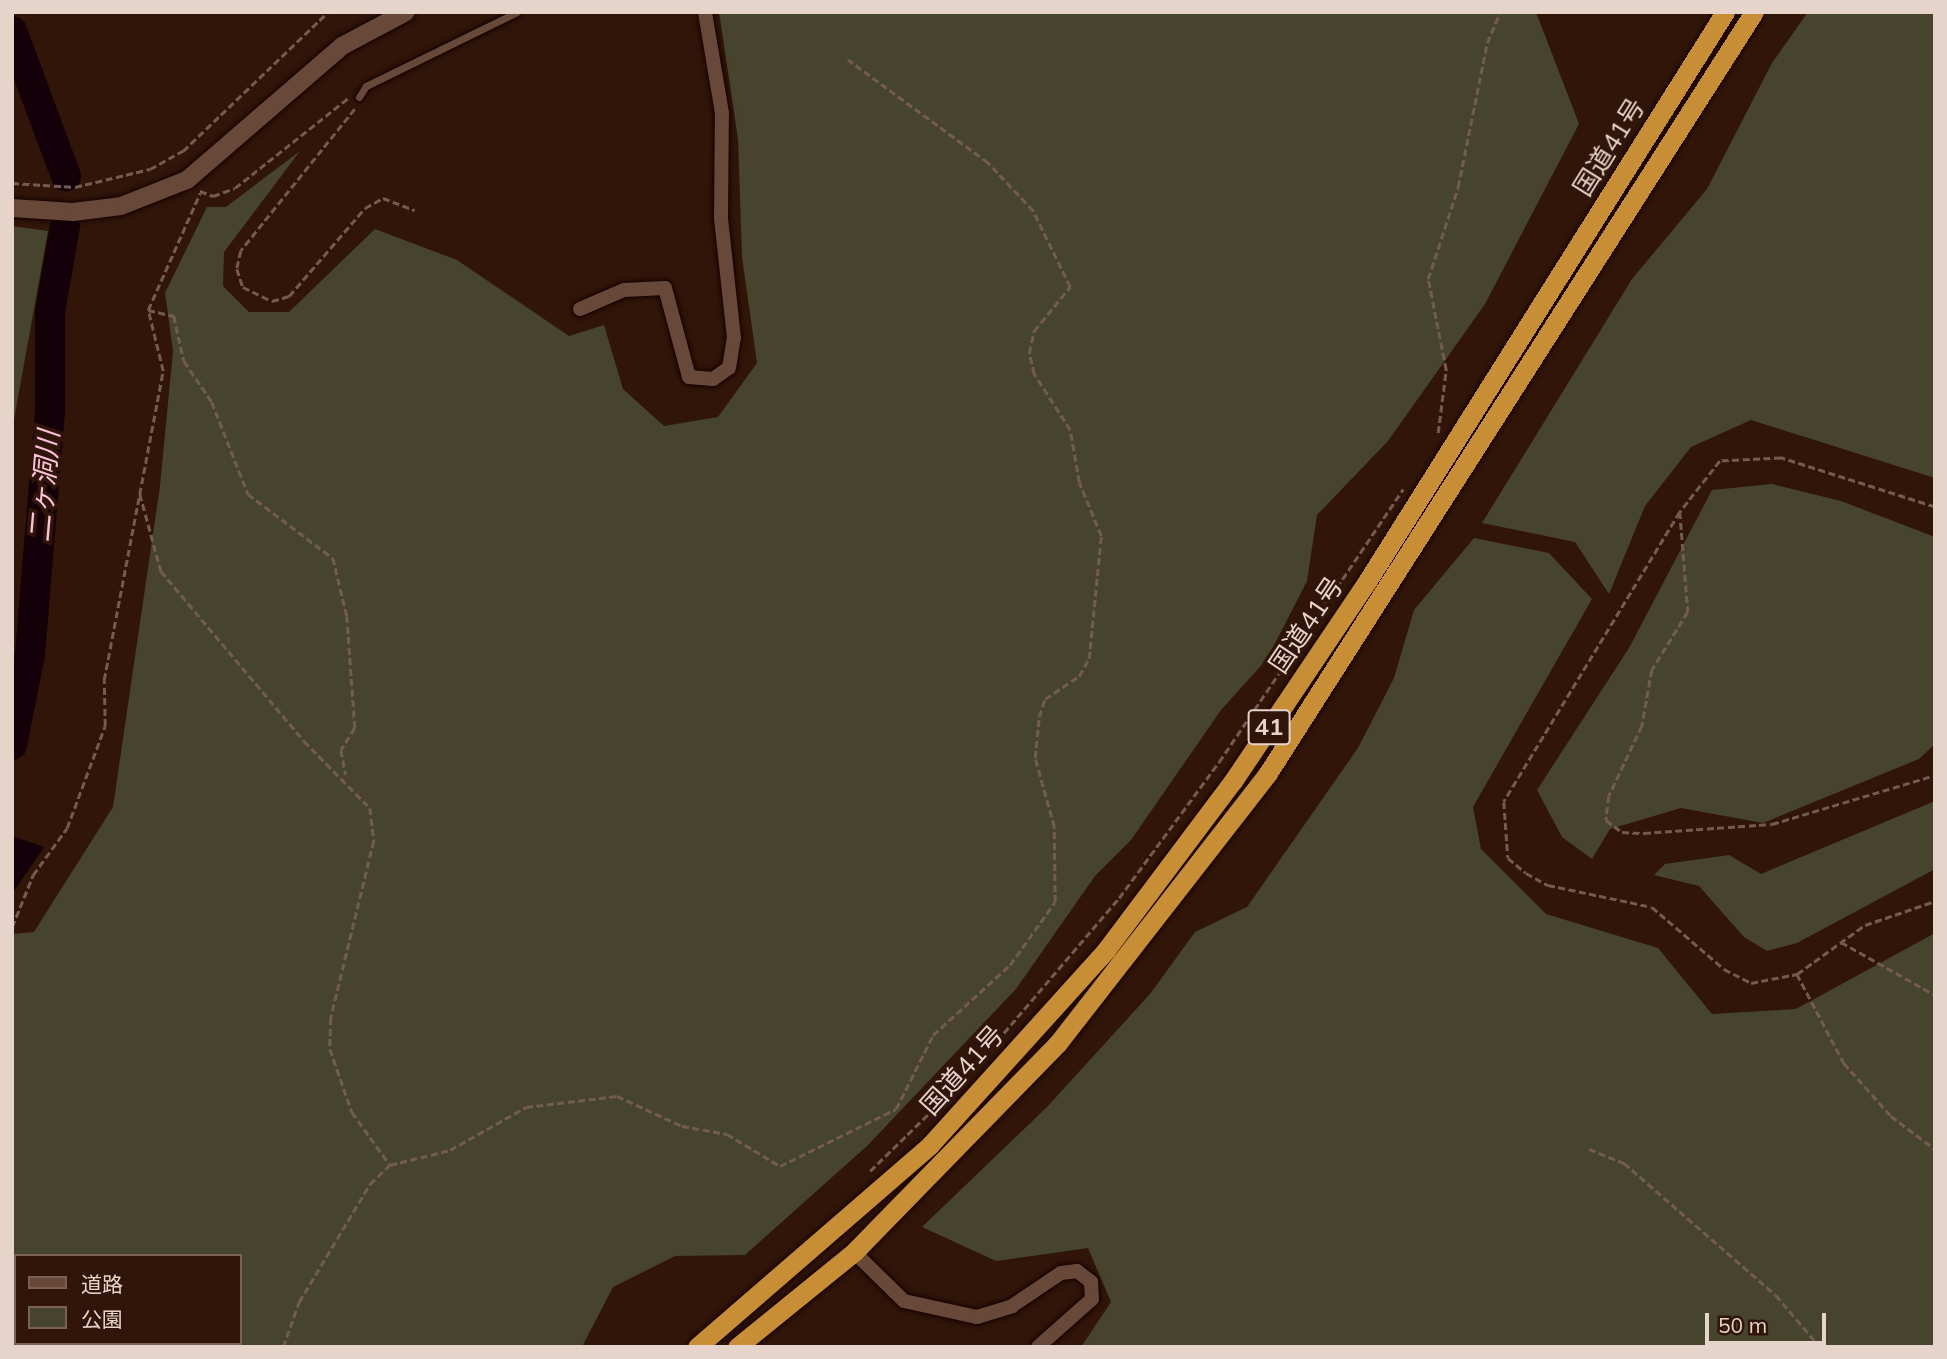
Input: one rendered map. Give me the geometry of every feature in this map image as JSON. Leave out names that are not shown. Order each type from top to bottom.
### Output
[{"type":"highway","name":"国道41号","points":[[697,1347],[930,1145],[1106,950],[1233,780],[1367,580],[1725,12]]},
{"type":"highway","name":"国道41号","points":[[737,1347],[854,1252],[1058,1043],[1268,773],[1754,12]]},
{"type":"street","points":[[12,208],[73,212],[121,206],[194,186],[342,46],[405,12]]},
{"type":"street","points":[[580,309],[624,290],[665,288],[689,377],[713,379],[729,368],[734,338],[721,219],[722,113],[705,12]]},
{"type":"street","points":[[854,1252],[904,1301],[977,1317],[1012,1306],[1060,1273],[1077,1270],[1091,1282],[1093,1299],[1038,1347]]},
{"type":"lane","points":[[359,97],[366,86],[517,12]]},
{"type":"path","points":[[12,183],[75,187],[150,169],[183,151],[328,12]]},
{"type":"path","points":[[1436,438],[1447,378],[1428,279],[1458,187],[1488,43],[1500,12]]},
{"type":"path","points":[[284,1347],[299,1302],[370,1184],[390,1165],[450,1150],[526,1107],[617,1096],[682,1126],[727,1134],[780,1166],[896,1109],[933,1035],[1010,965],[1055,902],[1054,827],[1035,758],[1038,717],[1045,699],[1079,676],[1089,659],[1101,550],[1070,430],[1034,374],[1029,352],[1034,331],[1070,286],[1067,274],[1033,211],[988,163],[848,60]]},
{"type":"path","points":[[12,927],[33,875],[67,828],[105,726],[104,681],[163,371],[148,310],[194,186],[213,195],[235,187],[351,96],[359,97]]},
{"type":"path","points":[[359,97],[241,251],[237,269],[243,287],[272,300],[289,296],[365,208],[383,198],[415,210]]},
{"type":"path","points":[[148,310],[174,316],[184,360],[212,402],[248,494],[333,558],[347,616],[355,728],[341,750],[346,777]]},
{"type":"path","points":[[1935,507],[1781,458],[1744,455],[1720,461],[1702,476],[1508,790],[1508,858],[1548,885],[1652,907],[1724,969],[1751,983],[1797,974],[1865,925],[1935,901]]},
{"type":"path","points":[[986,1055],[1119,898],[1219,762],[1408,482]]},
{"type":"path","points":[[140,494],[161,571],[304,741],[346,777],[370,808],[374,841],[331,1018],[330,1049],[352,1112],[390,1165]]},
{"type":"path","points":[[1680,512],[1688,612],[1652,670],[1642,726],[1608,796],[1606,820],[1622,832],[1644,833],[1772,824],[1935,775]]},
{"type":"path","points":[[1841,942],[1935,995]]},
{"type":"path","points":[[1797,974],[1844,1063],[1891,1116],[1935,1149]]},
{"type":"path","points":[[859,1182],[968,1075]]},
{"type":"path","points":[[1589,1149],[1634,1172],[1776,1295],[1820,1347]]},
{"type":"green space","points":[[719,12],[1536,12],[1579,124],[1485,304],[1388,441],[1317,515],[1307,581],[1267,659],[1221,710],[1131,840],[1095,876],[1016,989],[867,1146],[745,1255],[675,1256],[613,1287],[582,1347],[12,1347],[12,934],[34,932],[113,807],[160,486],[173,351],[165,293],[207,207],[226,207],[300,151],[224,252],[223,286],[249,312],[289,312],[375,229],[457,260],[569,336],[604,325],[623,389],[664,426],[718,417],[757,363],[742,257],[738,139]]},
{"type":"green space","points":[[1808,12],[1935,12],[1935,478],[1751,420],[1691,447],[1645,506],[1609,594],[1575,542],[1482,523],[1632,279],[1707,189],[1772,63]]},
{"type":"green space","points":[[12,226],[48,231],[12,431]]},
{"type":"green space","points":[[1772,484],[1841,501],[1935,537],[1935,744],[1919,759],[1763,823],[1681,808],[1610,829],[1592,859],[1562,837],[1537,790],[1629,648],[1712,490]]},
{"type":"green space","points":[[1474,538],[1549,553],[1592,599],[1473,807],[1481,849],[1546,914],[1658,948],[1712,1014],[1796,1009],[1935,933],[1935,1347],[1081,1347],[1111,1302],[1088,1248],[996,1261],[922,1227],[1047,1107],[1150,994],[1195,932],[1247,907],[1358,748],[1394,678],[1414,610]]},
{"type":"green space","points":[[1935,801],[1935,869],[1797,943],[1767,951],[1744,937],[1699,886],[1654,875],[1665,864],[1729,855],[1761,874]]},
{"type":"shaded area","points":[[12,836],[44,847],[12,894]]},
{"type":"waterway","name":"二ヶ洞川","points":[[12,31],[66,176]]},
{"type":"waterway","name":"二ヶ洞川","points":[[12,745],[30,654],[50,411],[50,312],[65,226]]}]
